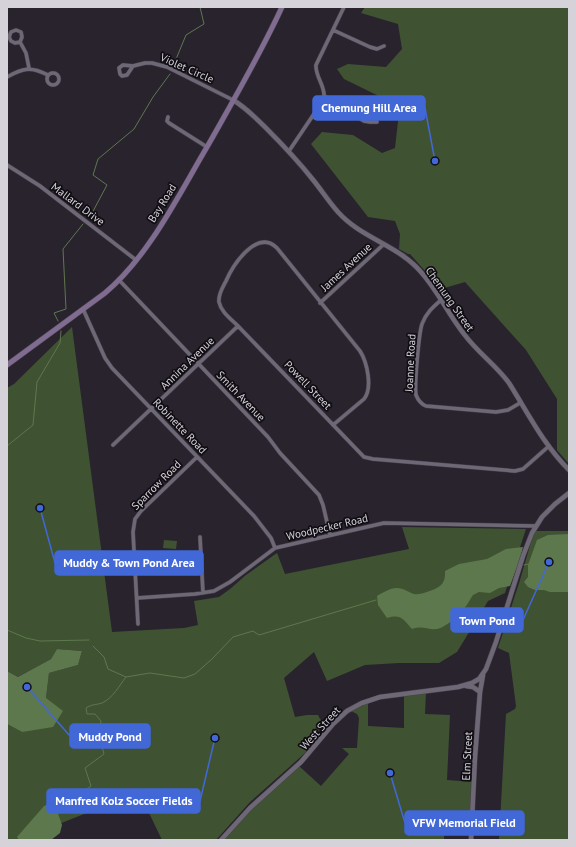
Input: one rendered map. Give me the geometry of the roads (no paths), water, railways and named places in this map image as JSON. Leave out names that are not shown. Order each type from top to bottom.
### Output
[{"type":"main road","name":"Bay Road","points":[[7,365],[105,293],[119,280],[136,260],[170,211],[207,147],[282,7]]},
{"type":"street","points":[[289,151],[321,104],[324,96],[323,86],[316,68],[344,7]]},
{"type":"street","points":[[333,30],[370,48],[377,49],[384,46]]},
{"type":"street","points":[[20,42],[26,53],[29,68]]},
{"type":"street","name":"Violet Circle","points":[[133,66],[148,62],[163,65],[233,100]]},
{"type":"street","points":[[7,77],[29,68],[48,75]]},
{"type":"street","points":[[324,96],[364,121],[377,122]]},
{"type":"street","name":"Chemung Street","points":[[233,100],[245,108],[289,151],[341,216],[402,255],[415,265],[425,276],[463,333],[501,373],[569,474]]},
{"type":"street","points":[[168,117],[167,121],[169,123],[207,147]]},
{"type":"street","name":"Mallard Drive","points":[[7,165],[40,186],[136,260]]},
{"type":"street","name":"Powell Street","points":[[333,425],[364,399],[368,393],[369,383],[364,358],[274,245],[267,242],[259,244],[244,254],[236,262],[220,296],[221,307],[333,425],[366,458],[515,472],[523,469],[549,446]]},
{"type":"street","name":"James Avenue","points":[[320,303],[384,244]]},
{"type":"street","name":"Smith Avenue","points":[[119,280],[318,492],[323,505],[330,535]]},
{"type":"street","name":"Joanne Road","points":[[441,300],[431,308],[426,315],[421,329],[416,389],[418,400],[426,406],[496,412],[508,410],[520,403]]},
{"type":"street","name":"Robinette Road","points":[[83,309],[108,363],[257,520],[271,538],[275,548]]},
{"type":"street","name":"Annina Avenue","points":[[113,445],[238,326]]},
{"type":"street","name":"Sparrow Road","points":[[138,624],[133,528],[135,519],[141,511],[196,457]]},
{"type":"street","name":"Chemung Street","points":[[563,464],[569,470]]},
{"type":"street","points":[[483,674],[496,642],[523,556],[536,526],[552,507],[569,492]]},
{"type":"street","name":"Woodpecker Road","points":[[137,598],[214,591],[225,586],[275,548],[388,522],[536,526]]},
{"type":"street","points":[[200,537],[203,593]]},
{"type":"street","name":"West Street","points":[[463,686],[474,682],[483,674]]},
{"type":"street","name":"Elm Street","points":[[471,840],[480,692],[483,674]]},
{"type":"street","name":"West Street","points":[[221,840],[240,817],[301,762],[333,724],[350,709],[367,700],[383,696],[463,686],[473,687],[480,692]]},
{"type":"waterway","points":[[174,64],[186,35],[204,24],[200,7]]},
{"type":"waterway","points":[[91,215],[107,185],[93,175],[98,159],[134,129],[153,97],[170,74]]},
{"type":"waterway","points":[[58,321],[54,313],[66,309],[63,249],[83,224]]},
{"type":"waterway","points":[[7,446],[33,425],[37,382],[60,343],[61,331]]},
{"type":"waterway","points":[[524,565],[529,564]]},
{"type":"waterway","points":[[93,646],[104,657],[108,669],[126,677],[150,673],[184,678],[195,674],[233,637],[253,631],[259,635],[376,600]]},
{"type":"waterway","points":[[7,630],[26,638],[40,641],[89,640]]},
{"type":"waterway","points":[[55,808],[61,806],[70,807],[74,799],[91,786],[85,768],[104,754],[99,735],[101,721],[95,714],[87,714],[86,708],[106,701],[116,692],[126,677]]},
{"type":"place","name":"Chemung Hill Area","points":[[435,161]]},
{"type":"place","name":"Muddy & Town Pond Area","points":[[40,508]]},
{"type":"place","name":"Town Pond","points":[[549,562]]},
{"type":"place","name":"Muddy Pond","points":[[27,687]]},
{"type":"place","name":"Manfred Kolz Soccer Fields","points":[[215,738]]},
{"type":"place","name":"VFW Memorial Field","points":[[390,773]]}]
